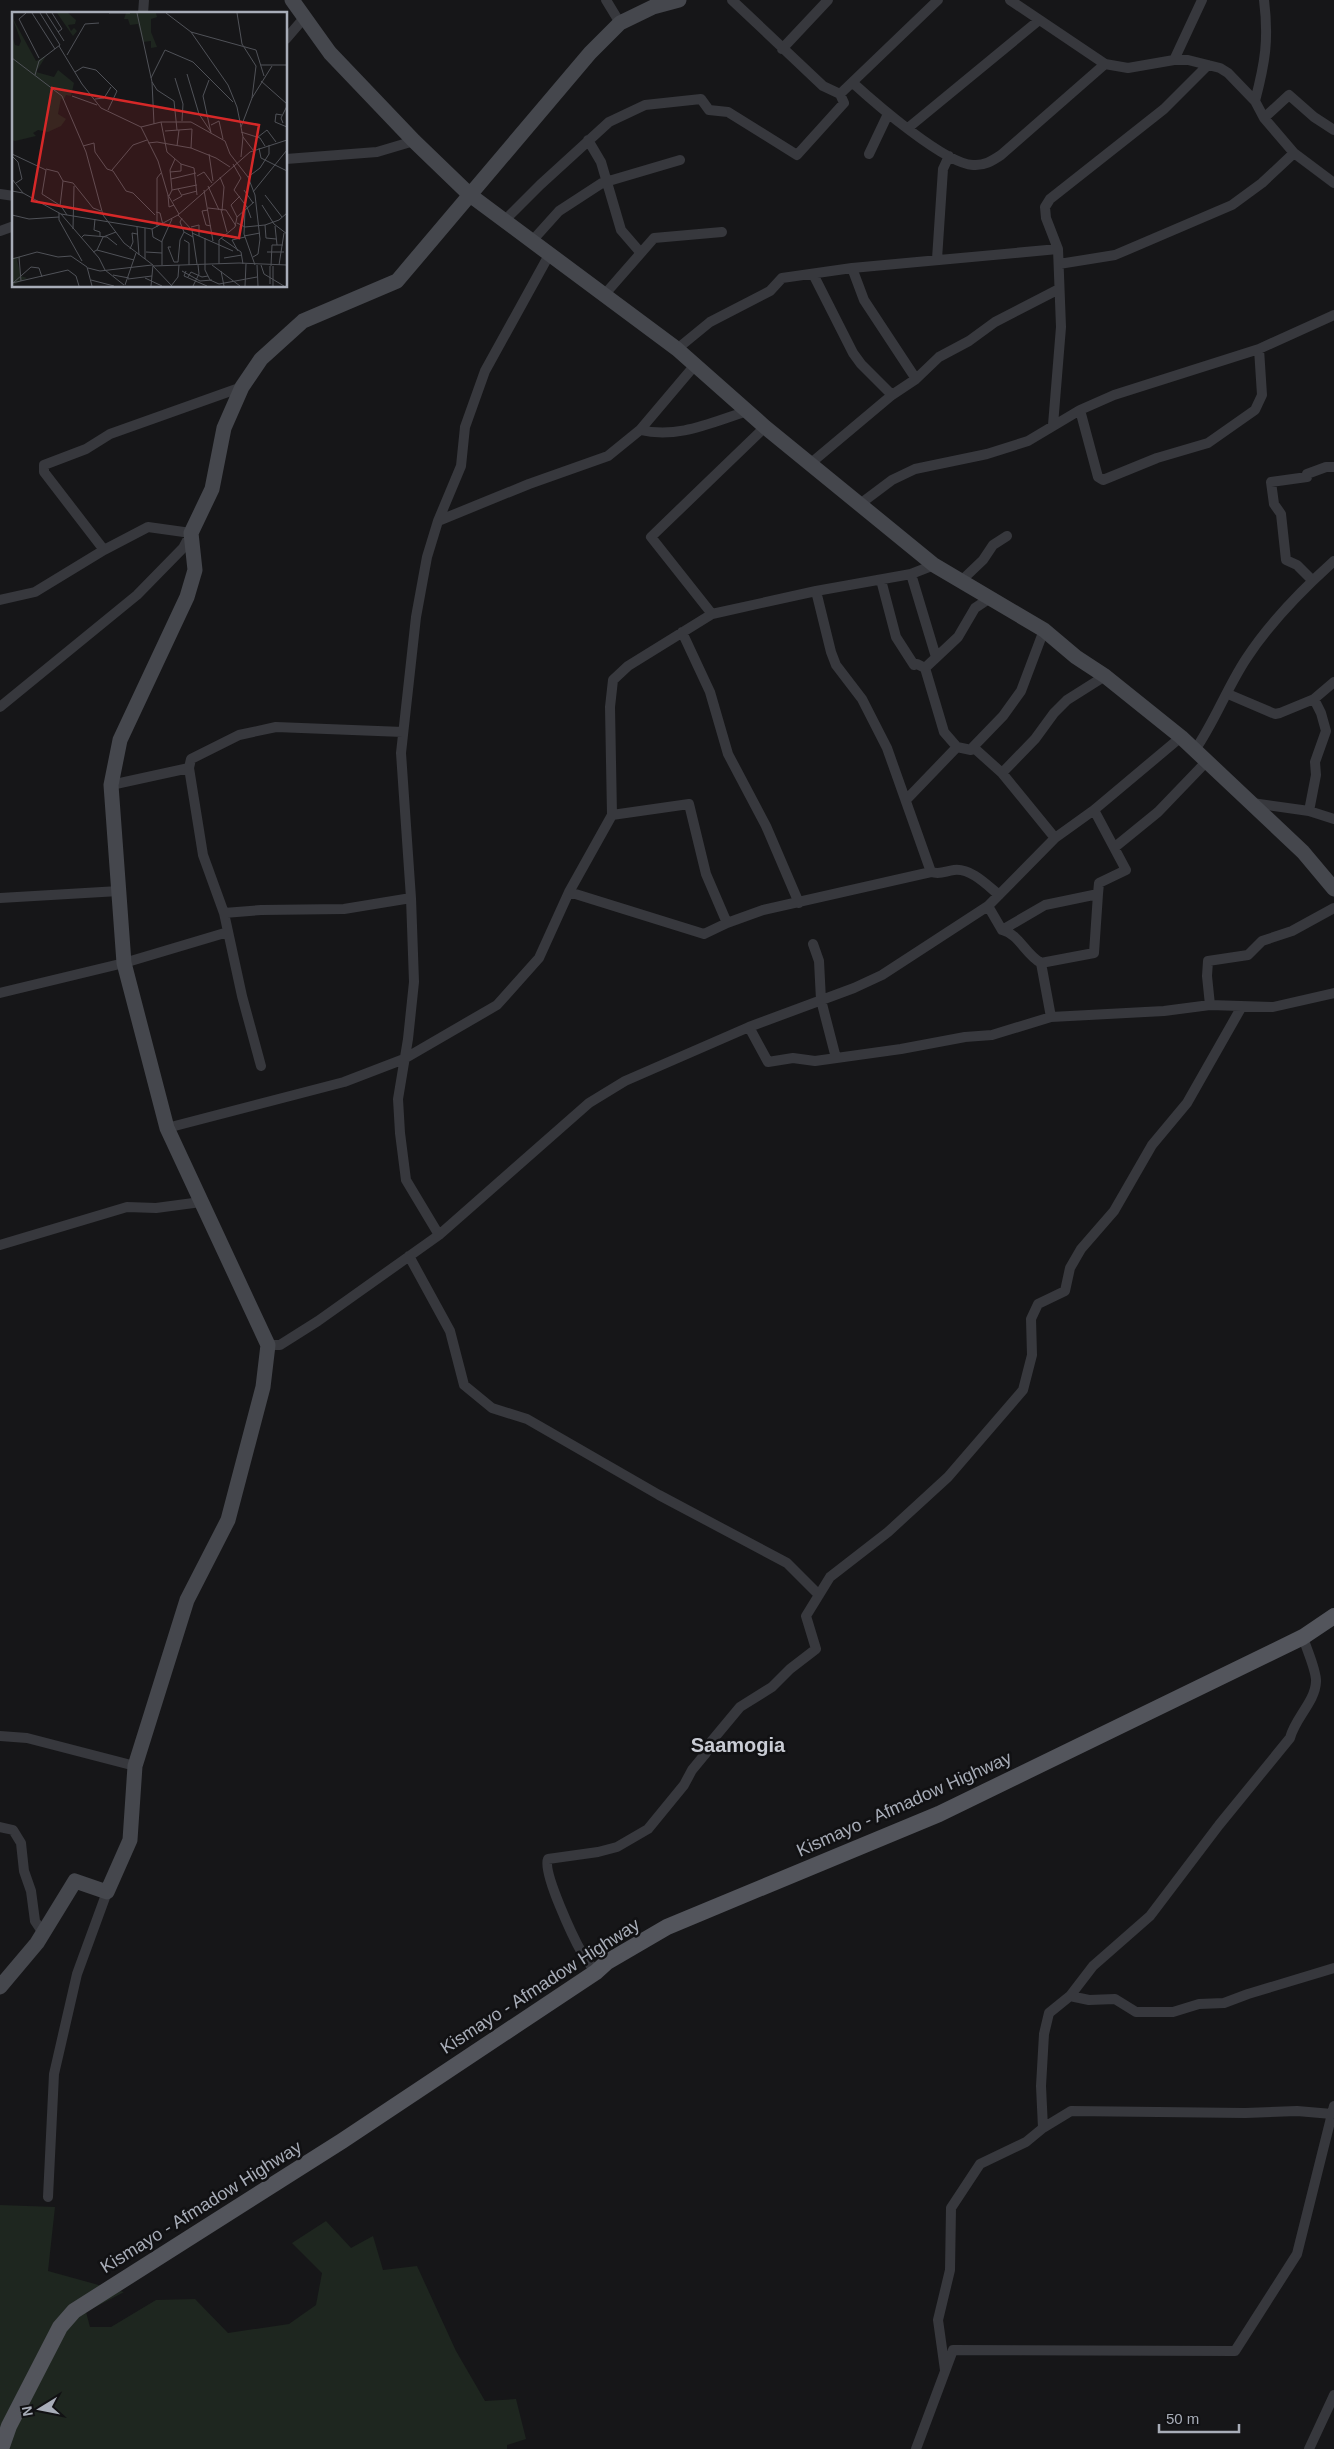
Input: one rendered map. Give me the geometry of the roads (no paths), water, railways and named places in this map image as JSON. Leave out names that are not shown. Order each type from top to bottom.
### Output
[{"type":"main road","name":"Kismayo - Afmadow Highway","points":[[1,2449],[9,2426],[60,2327],[74,2310],[342,2142],[596,1972],[607,1962],[667,1927],[940,1814],[1303,1637],[1334,1616]]},
{"type":"street","points":[[292,0],[330,53],[414,141],[470,195],[677,349],[765,427],[934,565],[1044,630],[1076,657],[1105,676],[1181,737],[1303,852],[1334,889]]},
{"type":"street","points":[[606,0],[620,23]]},
{"type":"street","points":[[0,708],[137,595],[183,548],[212,489],[224,428],[242,387],[261,359],[303,321],[397,281],[590,53],[620,23],[653,7],[679,0]]},
{"type":"street","points":[[504,221],[609,122],[645,105],[699,98],[704,101],[709,110],[728,112],[796,155],[844,104],[840,94],[823,86],[732,0]]},
{"type":"street","points":[[782,49],[828,0]]},
{"type":"street","points":[[840,94],[938,0]]},
{"type":"street","points":[[1010,0],[1038,21],[1105,64],[1128,68],[1174,60],[1208,65],[1228,73],[1255,101],[1264,118],[1294,153],[1334,183]]},
{"type":"street","points":[[1174,60],[1202,0]]},
{"type":"street","points":[[1255,101],[1265,63],[1267,46],[1264,0]]},
{"type":"street","points":[[288,37],[304,18]]},
{"type":"street","points":[[908,128],[1038,21]]},
{"type":"street","points":[[854,82],[888,114],[949,156],[972,165],[986,164],[1002,155],[1105,64]]},
{"type":"street","points":[[1053,425],[1061,327],[1059,264],[1058,249],[1046,218],[1045,207],[1050,199],[1164,109],[1208,65]]},
{"type":"street","points":[[1264,118],[1289,95],[1314,117],[1334,130]]},
{"type":"street","points":[[868,154],[888,114]]},
{"type":"street","points":[[588,140],[601,162],[608,181],[621,230],[640,252]]},
{"type":"street","points":[[288,159],[377,152],[414,141]]},
{"type":"street","points":[[1059,264],[1115,255],[1232,205],[1262,183],[1294,153]]},
{"type":"street","points":[[937,259],[943,169],[949,156]]},
{"type":"street","points":[[532,241],[559,212],[608,181],[680,160]]},
{"type":"street","points":[[0,231],[12,227]]},
{"type":"street","points":[[605,294],[640,252],[658,236],[722,232]]},
{"type":"street","points":[[677,349],[710,322],[770,290],[782,278],[937,259],[1058,249]]},
{"type":"street","points":[[440,1235],[406,1180],[398,1099],[414,982],[411,898],[401,753],[403,732],[416,618],[427,557],[438,521],[461,466],[465,427],[485,371],[549,255]]},
{"type":"street","points":[[852,268],[864,300],[916,379]]},
{"type":"street","points":[[813,274],[853,352],[861,364],[892,395]]},
{"type":"street","points":[[811,463],[892,395],[916,379],[939,357],[969,341],[995,322],[1059,289]]},
{"type":"street","points":[[860,504],[902,474],[915,469],[1001,450],[1034,438],[1080,410],[1132,389],[1260,349],[1334,315]]},
{"type":"street","points":[[1080,410],[1098,477],[1103,480],[1157,458],[1208,443],[1255,410],[1262,395],[1260,349]]},
{"type":"street","points":[[438,521],[529,484],[608,456],[640,430],[695,365]]},
{"type":"street","points":[[104,550],[44,472],[44,466],[86,449],[110,434],[242,387]]},
{"type":"street","points":[[640,430],[658,434],[677,433],[748,411]]},
{"type":"street","points":[[712,614],[651,537],[765,427]]},
{"type":"street","points":[[1312,580],[1297,565],[1286,560],[1282,520],[1274,504],[1271,482],[1307,477],[1307,474],[1326,467],[1334,467]]},
{"type":"street","points":[[0,600],[35,592],[104,550],[148,527],[190,533]]},
{"type":"street","points":[[48,2197],[54,2074],[77,1974],[107,1892],[130,1840],[135,1766],[187,1600],[228,1520],[263,1386],[268,1345],[167,1128],[124,962],[111,785],[120,740],[188,597],[195,570],[190,533]]},
{"type":"street","points":[[961,581],[984,560],[993,545],[1008,536]]},
{"type":"street","points":[[1195,750],[1212,726],[1246,659],[1312,580],[1334,561]]},
{"type":"street","points":[[167,1128],[344,1082],[404,1059],[497,1005],[539,958],[569,892],[612,815],[610,707],[613,680],[628,666],[712,614],[816,591],[911,574],[934,565]]},
{"type":"street","points":[[911,574],[936,657]]},
{"type":"street","points":[[881,580],[896,637],[914,665],[917,664],[924,668],[944,732],[957,746],[971,750],[1003,716],[1021,691],[1044,630]]},
{"type":"street","points":[[816,591],[836,665],[862,699],[887,748],[931,872]]},
{"type":"street","points":[[924,668],[958,637],[975,608],[990,598]]},
{"type":"street","points":[[682,632],[710,692],[728,754],[766,826],[799,903]]},
{"type":"street","points":[[1002,773],[1035,739],[1054,713],[1067,700],[1105,676]]},
{"type":"street","points":[[1228,694],[1275,714],[1314,699],[1334,682]]},
{"type":"street","points":[[1309,811],[1316,775],[1315,762],[1326,731],[1321,713],[1314,699]]},
{"type":"street","points":[[261,1066],[242,996],[224,913],[203,855],[189,768],[191,759],[239,735],[276,727],[403,732]]},
{"type":"street","points":[[268,1345],[280,1344],[318,1321],[440,1235],[589,1103],[625,1081],[749,1027],[882,975],[988,906],[1055,838],[1094,810],[1181,737]]},
{"type":"street","points":[[906,800],[957,746]]},
{"type":"street","points":[[973,746],[1002,773],[1055,838]]},
{"type":"street","points":[[1115,847],[1158,812],[1207,761]]},
{"type":"street","points":[[111,785],[189,768]]},
{"type":"street","points":[[1252,803],[1309,811],[1334,819]]},
{"type":"street","points":[[612,815],[689,804],[706,874],[727,923]]},
{"type":"street","points":[[1040,963],[1094,953],[1099,883],[1126,870],[1094,810]]},
{"type":"street","points":[[569,892],[704,934],[727,923],[763,910],[931,872],[938,874],[954,870],[970,872],[999,895]]},
{"type":"street","points":[[0,898],[119,891]]},
{"type":"street","points":[[1002,930],[1045,905],[1098,894]]},
{"type":"street","points":[[224,913],[261,910],[344,909],[411,898]]},
{"type":"street","points":[[988,906],[1002,930],[1012,932],[1030,955],[1040,963],[1051,1017]]},
{"type":"street","points":[[1210,1005],[1207,976],[1208,961],[1248,955],[1262,941],[1292,932],[1334,908]]},
{"type":"street","points":[[0,993],[124,962],[228,932]]},
{"type":"street","points":[[813,944],[819,961],[821,1000],[836,1058]]},
{"type":"street","points":[[749,1027],[768,1062],[793,1058],[815,1061],[901,1049],[965,1036],[992,1035],[1051,1017],[1164,1011],[1210,1005],[1241,1008],[1274,1008],[1334,993]]},
{"type":"street","points":[[596,1972],[582,1954],[563,1911],[547,1869],[548,1859],[598,1852],[617,1847],[648,1829],[684,1785],[692,1770],[706,1753],[704,1749],[740,1707],[772,1687],[790,1669],[816,1649],[806,1616],[830,1577],[888,1532],[953,1472],[1023,1390],[1032,1355],[1032,1319],[1038,1304],[1065,1290],[1070,1268],[1081,1249],[1114,1212],[1152,1145],[1187,1103],[1241,1008]]},
{"type":"street","points":[[0,1245],[127,1207],[156,1208],[201,1202]]},
{"type":"street","points":[[409,1256],[450,1331],[464,1385],[492,1408],[527,1419],[659,1495],[787,1563],[820,1595]]},
{"type":"street","points":[[1042,2128],[1041,2086],[1044,2034],[1049,2013],[1070,1996],[1093,1966],[1150,1916],[1219,1824],[1290,1738],[1292,1729],[1314,1690],[1317,1680],[1303,1637]]},
{"type":"street","points":[[0,1736],[27,1738],[135,1766]]},
{"type":"street","points":[[0,1827],[13,1830],[21,1843],[24,1871],[31,1891],[35,1921],[42,1934]]},
{"type":"street","points":[[0,1987],[42,1934],[75,1881],[107,1892]]},
{"type":"street","points":[[1070,1996],[1089,2000],[1114,1999],[1136,2012],[1173,2012],[1199,2004],[1224,2003],[1334,1968]]},
{"type":"street","points":[[916,2449],[953,2350],[1235,2351],[1298,2254],[1333,2110],[1245,2113],[1071,2111],[1042,2128],[1026,2142],[980,2164],[951,2208],[950,2270],[938,2320],[945,2370]]},
{"type":"street","points":[[1309,2449],[1334,2395]]},
{"type":"district","name":"Saamogia","points":[[738,1745]]}]
